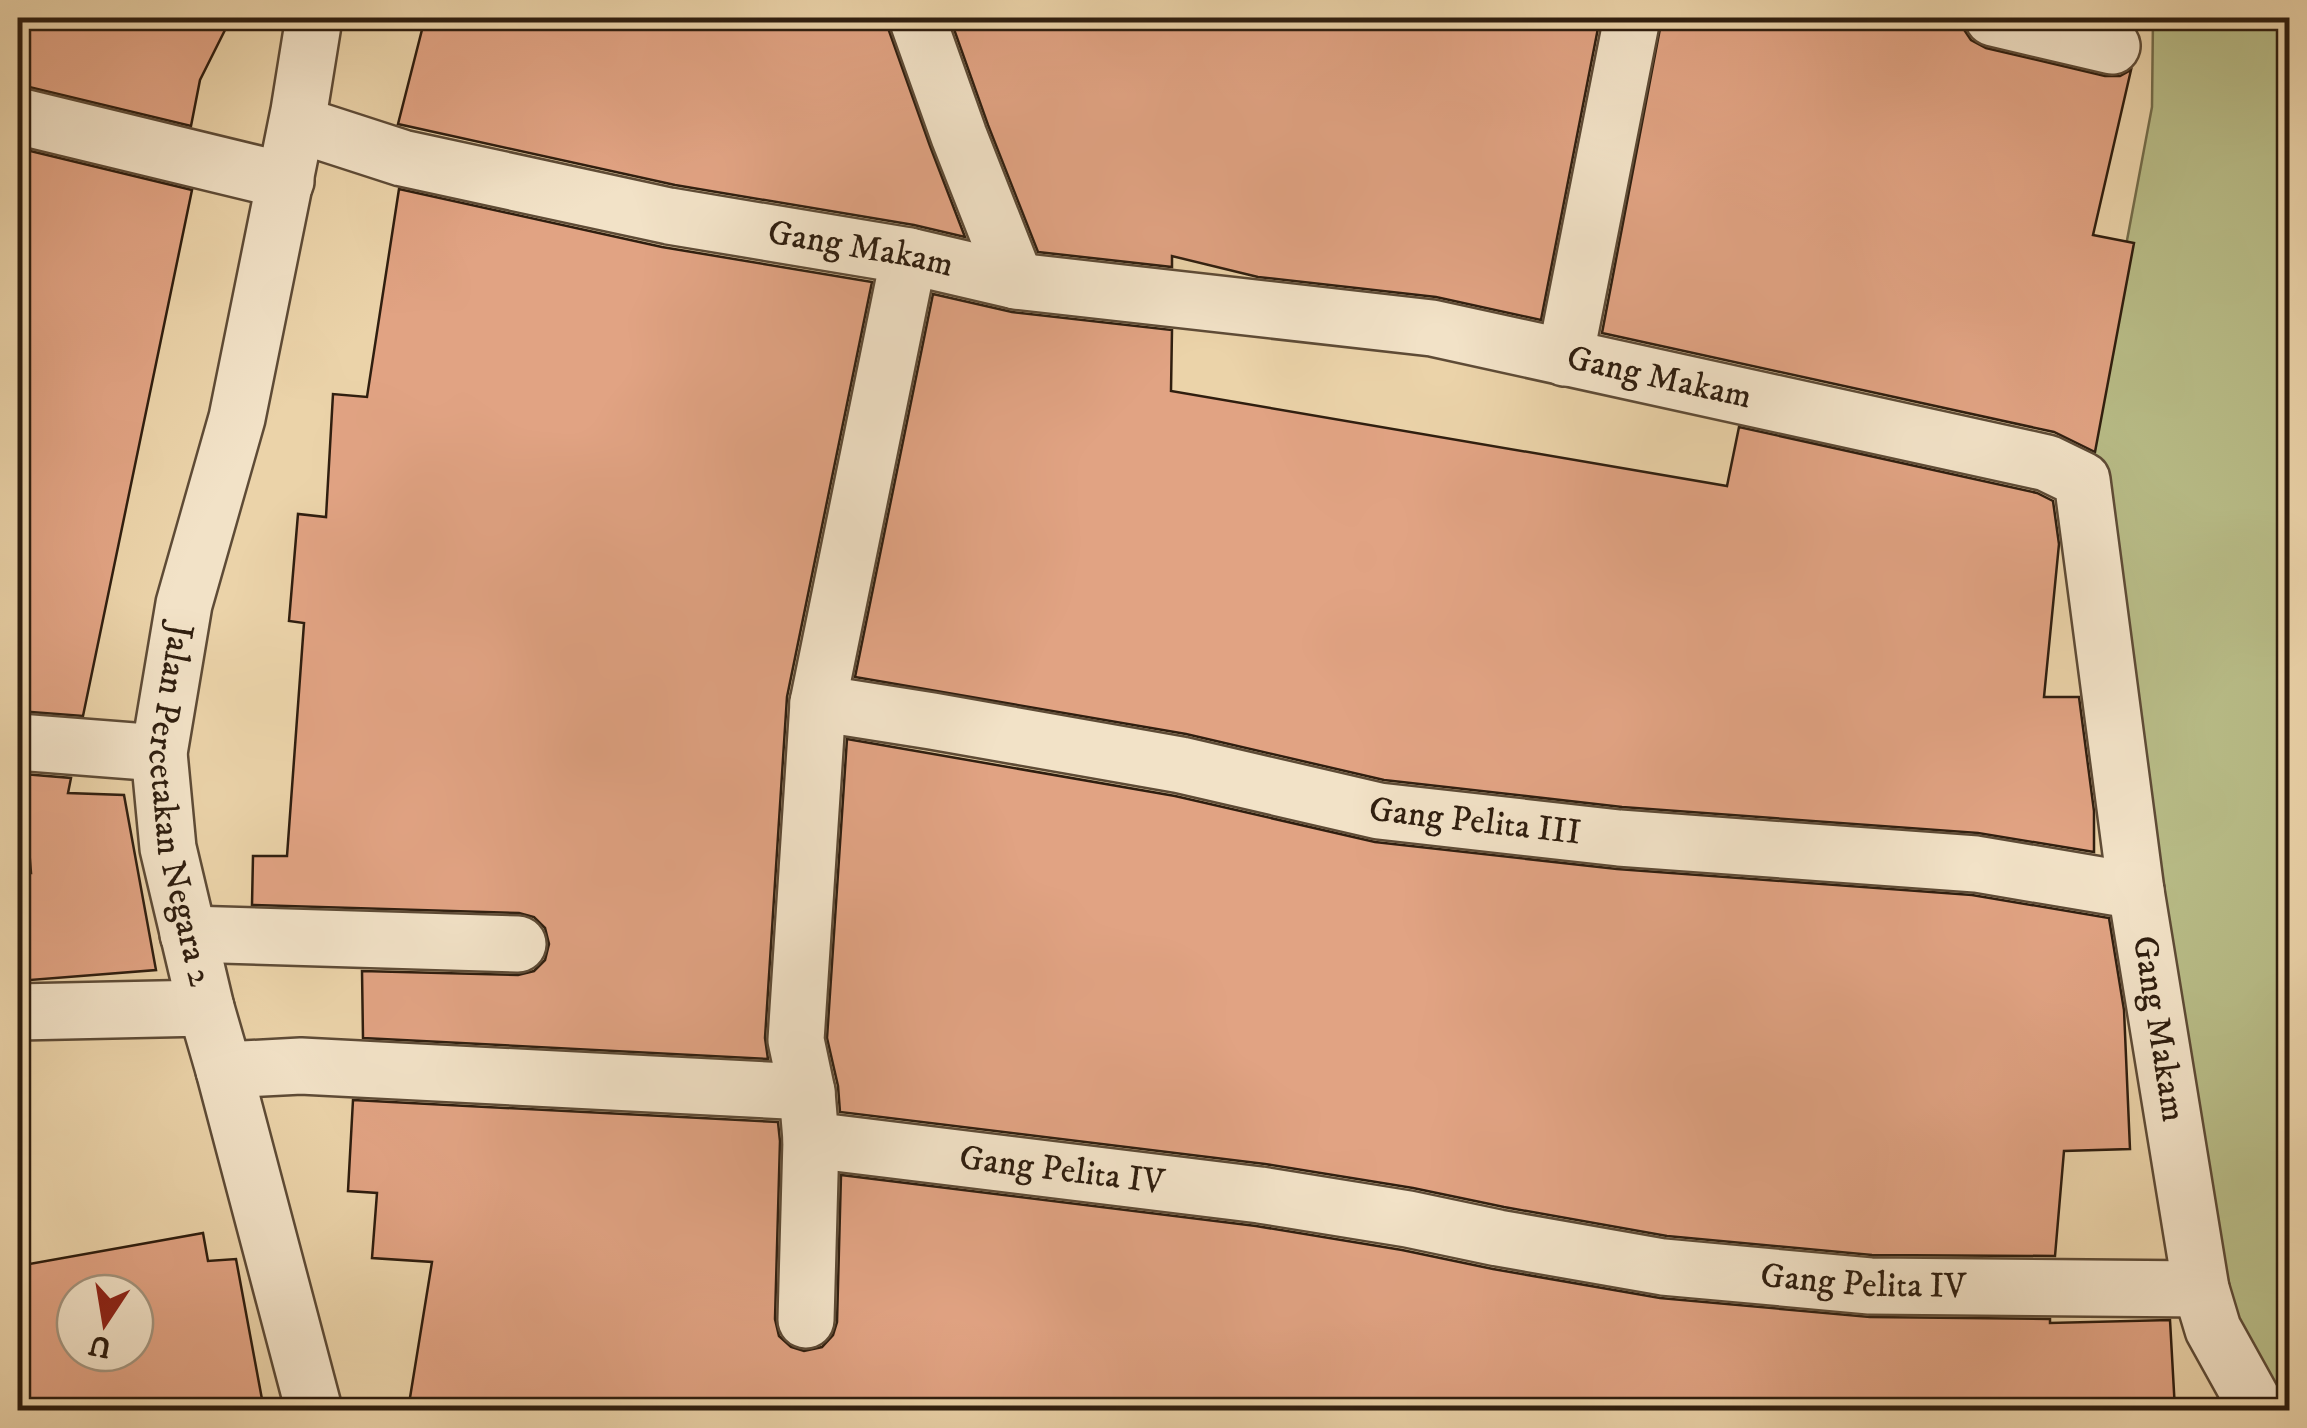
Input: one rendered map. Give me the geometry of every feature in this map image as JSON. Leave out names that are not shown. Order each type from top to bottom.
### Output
[{"type":"street","name":"Jalan Percetakan Negara 2","points":[[314,18],[297,124],[237,418],[184,604],[159,752],[168,848],[188,934],[314,1410]]},
{"type":"street","points":[[917,18],[1016,281]]},
{"type":"street","points":[[1565,358],[1632,18]]},
{"type":"street","points":[[1992,18],[2112,46]]},
{"type":"street","points":[[18,116],[286,181]]},
{"type":"street","name":"Gang Makam","points":[[297,124],[402,158],[668,216],[909,256],[1016,281],[1432,328],[2047,463],[2082,480],[2136,891],[2201,1289],[2213,1329],[2258,1410]]},
{"type":"street","points":[[806,1320],[809,1116],[796,1040],[818,704],[909,256]]},
{"type":"street","name":"Gang Pelita III","points":[[818,704],[1181,765],[1378,812],[1619,838],[1976,864],[2136,891]]},
{"type":"street","points":[[18,742],[159,752]]},
{"type":"street","points":[[188,934],[518,944]]},
{"type":"street","points":[[18,1012],[206,1008]]},
{"type":"street","name":"Gang Pelita IV","points":[[224,1070],[301,1066],[809,1116],[1408,1218],[1663,1267],[1870,1286],[2201,1289]]},
{"type":"green space","points":[[2153,18],[2289,18],[2289,1410],[2258,1410],[2213,1329],[2082,480],[2152,107]]},
{"type":"building","points":[[18,18],[231,18],[200,80],[191,126],[18,86]]},
{"type":"building","points":[[425,18],[887,18],[965,237],[675,185],[398,124]]},
{"type":"building","points":[[950,18],[1600,18],[1541,320],[1436,297],[1258,277],[1172,256],[1172,267],[1038,252]]},
{"type":"building","points":[[1662,18],[1963,18],[1963,28],[1971,40],[1986,48],[2105,76],[2120,76],[2131,70],[2093,235],[2134,243],[2095,452],[2054,432],[1602,333]]},
{"type":"building","points":[[18,148],[192,190],[83,716],[18,711]]},
{"type":"building","points":[[399,189],[662,247],[872,282],[787,697],[765,1038],[768,1059],[363,1038],[362,971],[518,975],[534,971],[545,960],[549,944],[545,928],[534,917],[519,913],[252,905],[253,856],[287,856],[304,623],[289,621],[298,514],[326,517],[333,394],[367,397]]},
{"type":"building","points":[[933,294],[1012,312],[1172,330],[1171,391],[1727,486],[1739,427],[2037,493],[2053,501],[2059,544],[2044,697],[2079,697],[2094,811],[2094,852],[1978,833],[1622,807],[1384,780],[1186,734],[855,677]]},
{"type":"building","points":[[847,739],[1175,796],[1375,842],[1617,869],[1972,895],[2109,918],[2124,1010],[2130,1149],[2064,1151],[2055,1256],[1872,1255],[1667,1236],[1265,1164],[840,1112],[827,1038]]},
{"type":"building","points":[[23,774],[71,778],[68,793],[124,795],[156,970],[18,981],[18,873],[31,873]]},
{"type":"building","points":[[353,1100],[778,1122],[775,1319],[779,1336],[791,1347],[804,1351],[822,1347],[833,1335],[837,1322],[841,1175],[1256,1226],[1660,1298],[1870,1317],[2050,1319],[2050,1323],[2170,1320],[2175,1410],[408,1410],[432,1262],[372,1258],[377,1193],[348,1191]]},
{"type":"building","points":[[203,1233],[208,1261],[236,1259],[264,1410],[18,1410],[18,1266]]}]
